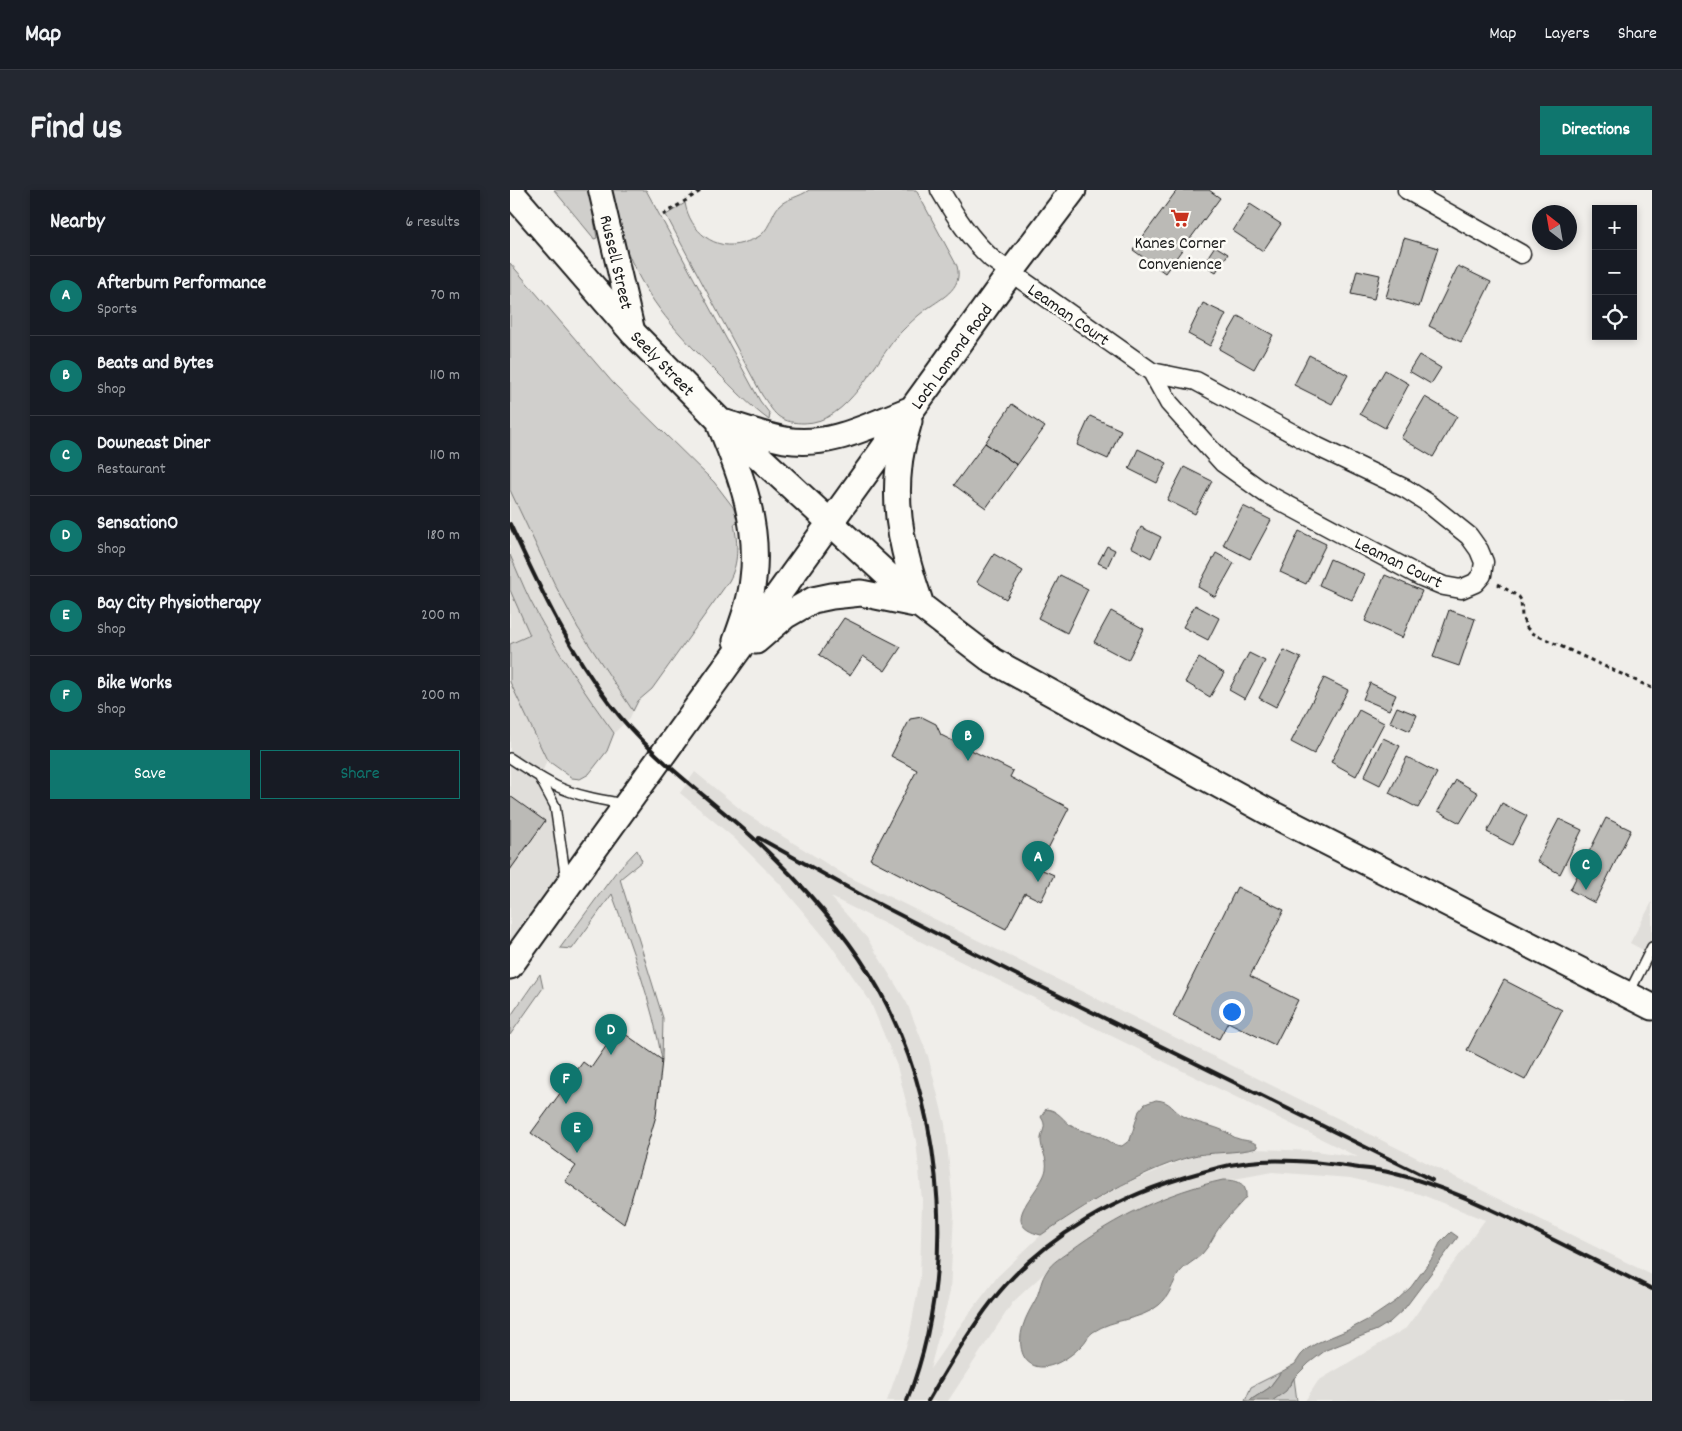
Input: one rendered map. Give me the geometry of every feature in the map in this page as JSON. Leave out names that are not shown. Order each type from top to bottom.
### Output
[{"type":"main road","name":"Loch Lomond Road","points":[[729,663],[1011,272],[1073,190]]},
{"type":"main road","name":"Seely Street","points":[[510,191],[634,334],[719,420],[920,605],[993,661],[1272,814],[1652,1007]]},
{"type":"main road","points":[[719,420],[787,440],[815,441],[838,437],[912,409]]},
{"type":"main road","points":[[510,966],[729,663],[785,616],[813,600],[861,593],[920,605],[902,541],[898,490],[899,466],[912,409]]},
{"type":"main road","points":[[719,420],[742,480],[752,523],[755,553],[753,580],[746,612],[729,663]]},
{"type":"street","name":"Russell Street","points":[[600,190],[634,334]]},
{"type":"street","name":"Leaman Court","points":[[940,190],[966,232],[978,246],[1011,272],[1152,372],[1196,381],[1316,446],[1406,489],[1428,503],[1469,536],[1480,550],[1484,562],[1482,575],[1475,584],[1461,589],[1444,586],[1422,577],[1265,493],[1223,463],[1169,403],[1152,372]]},
{"type":"street","points":[[1407,190],[1521,254]]},
{"type":"lane","points":[[510,758],[540,778],[558,787],[587,797],[626,805]]},
{"type":"lane","points":[[540,778],[555,806],[567,887]]},
{"type":"lane","points":[[1628,995],[1652,947]]},
{"type":"path","points":[[663,215],[702,190]]},
{"type":"path","points":[[1482,575],[1519,597],[1521,600],[1522,617],[1527,628],[1532,633],[1652,688]]},
{"type":"shaded area","points":[[554,190],[589,190],[597,238],[594,239]]},
{"type":"shaded area","points":[[610,190],[646,190],[760,401],[770,414],[769,420],[742,397],[689,344],[655,302],[636,271],[628,253]]},
{"type":"shaded area","points":[[809,190],[916,190],[957,266],[958,274],[954,288],[921,313],[901,332],[847,402],[834,413],[820,420],[801,423],[787,421],[778,416],[762,395],[666,215],[685,203],[692,222],[705,237],[714,242],[733,245],[757,238],[767,228],[779,206]]},
{"type":"shaded area","points":[[510,263],[613,383],[714,482],[733,507],[739,523],[734,524],[737,553],[735,567],[729,581],[652,689],[638,701],[633,711],[578,628],[555,585],[510,490]]},
{"type":"shaded area","points":[[510,490],[555,585],[578,628],[633,711],[630,718],[614,733],[583,691],[554,643],[530,600],[510,555]]},
{"type":"shaded area","points":[[510,555],[530,600],[549,635],[580,685],[614,733],[607,751],[589,774],[580,779],[572,778],[547,760],[510,682],[510,644],[530,635],[510,590]]},
{"type":"shaded area","points":[[510,590],[530,635],[510,644]]},
{"type":"shaded area","points":[[510,682],[547,760],[540,778],[550,795],[567,887],[510,966]]},
{"type":"shaded area","points":[[695,772],[745,813],[845,875],[1652,1275],[1652,1401],[1305,1401],[1318,1381],[1406,1328],[1485,1220],[1420,1194],[1350,1178],[1272,1172],[1203,1185],[1158,1201],[1122,1218],[1063,1256],[1013,1302],[948,1401],[887,1401],[909,1338],[920,1278],[922,1200],[916,1141],[897,1066],[870,1001],[830,944],[779,883],[734,838],[680,793]],"holes":[[[831,897],[1358,1157],[1316,1151],[1253,1149],[1222,1152],[1190,1157],[1127,1183],[1066,1218],[1041,1235],[998,1276],[930,1369],[950,1292],[954,1214],[945,1124],[928,1056],[907,1003],[867,938]]]},
{"type":"shaded area","points":[[637,850],[642,861],[620,879],[663,1018],[662,1060],[647,996],[612,894],[572,949],[560,948],[616,872]]},
{"type":"shaded area","points":[[1652,902],[1652,955],[1630,943]]},
{"type":"shaded area","points":[[540,974],[543,988],[510,1035],[510,1017]]},
{"type":"shaded area","points":[[1156,1100],[1169,1104],[1181,1115],[1190,1119],[1237,1138],[1253,1142],[1257,1145],[1257,1148],[1197,1155],[1169,1164],[1112,1190],[1041,1235],[1028,1230],[1022,1223],[1021,1215],[1043,1178],[1046,1169],[1041,1142],[1044,1125],[1041,1117],[1046,1109],[1058,1114],[1076,1129],[1103,1137],[1122,1146],[1130,1140],[1139,1111],[1145,1104]]},
{"type":"shaded area","points":[[1223,1180],[1243,1185],[1246,1197],[1221,1225],[1205,1251],[1179,1273],[1168,1294],[1159,1305],[1144,1314],[1101,1327],[1093,1332],[1077,1350],[1051,1366],[1037,1367],[1027,1361],[1021,1347],[1023,1326],[1036,1299],[1043,1277],[1054,1262],[1105,1227],[1143,1207],[1182,1191]]},
{"type":"shaded area","points":[[1451,1232],[1458,1237],[1405,1308],[1390,1322],[1377,1330],[1326,1350],[1294,1378],[1286,1391],[1272,1401],[1249,1401],[1269,1388],[1281,1372],[1295,1364],[1307,1349],[1371,1318],[1396,1301],[1411,1287],[1433,1257],[1440,1243]]},
{"type":"shaded area","points":[[1281,1372],[1269,1388],[1249,1401],[1245,1401],[1251,1387]]},
{"type":"shaded area","points":[[1294,1378],[1297,1401],[1272,1401],[1291,1384]]},
{"type":"building","points":[[1177,190],[1209,190],[1220,198],[1165,273],[1133,250]]},
{"type":"building","points":[[1250,204],[1281,224],[1263,251],[1233,231]]},
{"type":"building","points":[[1404,238],[1438,248],[1419,307],[1386,297]]},
{"type":"building","points":[[1215,246],[1228,254],[1216,272],[1203,264]]},
{"type":"building","points":[[1458,266],[1491,282],[1461,342],[1429,326]]},
{"type":"building","points":[[1357,270],[1380,275],[1374,299],[1351,294]]},
{"type":"building","points":[[1203,303],[1226,314],[1210,346],[1188,334]]},
{"type":"building","points":[[1238,316],[1273,335],[1254,369],[1219,349]]},
{"type":"building","points":[[1309,355],[1348,375],[1332,404],[1294,385]]},
{"type":"building","points":[[1419,355],[1441,368],[1431,384],[1409,371]]},
{"type":"building","points":[[1385,370],[1409,384],[1385,428],[1360,414]]},
{"type":"building","points":[[1425,397],[1457,416],[1433,457],[1401,438]]},
{"type":"building","points":[[1012,404],[1045,427],[1017,465],[985,443]]},
{"type":"building","points":[[1090,416],[1121,430],[1108,459],[1077,445]]},
{"type":"building","points":[[985,443],[1017,465],[986,508],[954,485]]},
{"type":"building","points":[[1138,449],[1167,463],[1157,483],[1129,469]]},
{"type":"building","points":[[1184,467],[1212,481],[1195,514],[1167,500]]},
{"type":"building","points":[[1243,506],[1271,520],[1250,559],[1223,545]]},
{"type":"building","points":[[1141,527],[1161,537],[1151,558],[1131,547]]},
{"type":"building","points":[[1299,531],[1326,544],[1306,584],[1280,572]]},
{"type":"building","points":[[1107,546],[1115,550],[1107,567],[1098,563]]},
{"type":"building","points":[[1216,553],[1234,563],[1215,597],[1198,587]]},
{"type":"building","points":[[994,554],[1023,571],[1006,599],[977,582]]},
{"type":"building","points":[[1330,559],[1364,574],[1352,600],[1319,585]]},
{"type":"building","points":[[1060,575],[1088,589],[1067,633],[1038,618]]},
{"type":"building","points":[[1385,575],[1422,591],[1402,638],[1365,621]]},
{"type":"building","points":[[1195,605],[1219,618],[1208,640],[1183,627]]},
{"type":"building","points":[[1449,610],[1475,619],[1459,666],[1433,657]]},
{"type":"building","points":[[1111,611],[1144,629],[1128,660],[1094,642]]},
{"type":"building","points":[[844,618],[901,647],[885,671],[863,656],[850,676],[819,655]]},
{"type":"building","points":[[1284,650],[1301,658],[1276,707],[1259,698]]},
{"type":"building","points":[[1249,653],[1265,661],[1245,699],[1229,690]]},
{"type":"building","points":[[1199,658],[1224,673],[1210,697],[1185,682]]},
{"type":"building","points":[[1324,678],[1348,690],[1314,754],[1291,742]]},
{"type":"building","points":[[1370,683],[1396,695],[1389,710],[1363,699]]},
{"type":"building","points":[[1397,707],[1417,715],[1410,731],[1390,722]]},
{"type":"building","points":[[1359,710],[1384,723],[1356,776],[1331,762]]},
{"type":"building","points":[[922,717],[936,724],[941,735],[1013,771],[1010,777],[1069,808],[1038,868],[1054,875],[1041,901],[1025,893],[1006,929],[870,859],[917,770],[891,756],[910,719]]},
{"type":"building","points":[[1383,738],[1400,746],[1380,785],[1364,777]]},
{"type":"building","points":[[1407,757],[1437,773],[1418,808],[1389,793]]},
{"type":"building","points":[[1456,780],[1478,793],[1460,823],[1438,811]]},
{"type":"building","points":[[510,796],[545,821],[510,870]]},
{"type":"building","points":[[1502,803],[1527,816],[1512,845],[1487,832]]},
{"type":"building","points":[[1606,818],[1631,830],[1595,903],[1570,890]]},
{"type":"building","points":[[1559,819],[1582,830],[1560,874],[1537,861]]},
{"type":"building","points":[[1237,887],[1284,910],[1250,976],[1298,1000],[1275,1045],[1228,1022],[1219,1039],[1173,1016]]},
{"type":"building","points":[[1504,980],[1562,1010],[1525,1080],[1467,1050]]},
{"type":"building","points":[[618,1029],[662,1060],[656,1116],[624,1224],[565,1181],[576,1166],[531,1133],[583,1062],[591,1068]]},
{"type":"railway","points":[[510,524],[543,594],[581,661],[610,704],[655,754],[754,839],[806,891],[857,954],[887,1005],[907,1052],[922,1100],[932,1151],[938,1201],[938,1253],[933,1303],[923,1353],[907,1401]]},
{"type":"railway","points":[[759,838],[863,896],[1015,974],[1432,1180]]},
{"type":"railway","points":[[928,1401],[966,1337],[992,1301],[1012,1278],[1059,1237],[1085,1220],[1141,1193],[1199,1173],[1237,1164],[1273,1161],[1310,1162],[1380,1170],[1411,1178],[1482,1205],[1652,1289]]},
{"type":"place","name":"Kanes Corner Convenience","points":[[1180,218]]},
{"type":"place","name":"Beats and Bytes","points":[[968,761]]},
{"type":"place","name":"Afterburn Performance","points":[[1038,882]]},
{"type":"place","name":"Downeast Diner","points":[[1586,890]]},
{"type":"place","name":"SensationO","points":[[611,1055]]},
{"type":"place","name":"Bike Works","points":[[566,1104]]},
{"type":"place","name":"Bay City Physiotherapy","points":[[577,1153]]}]
